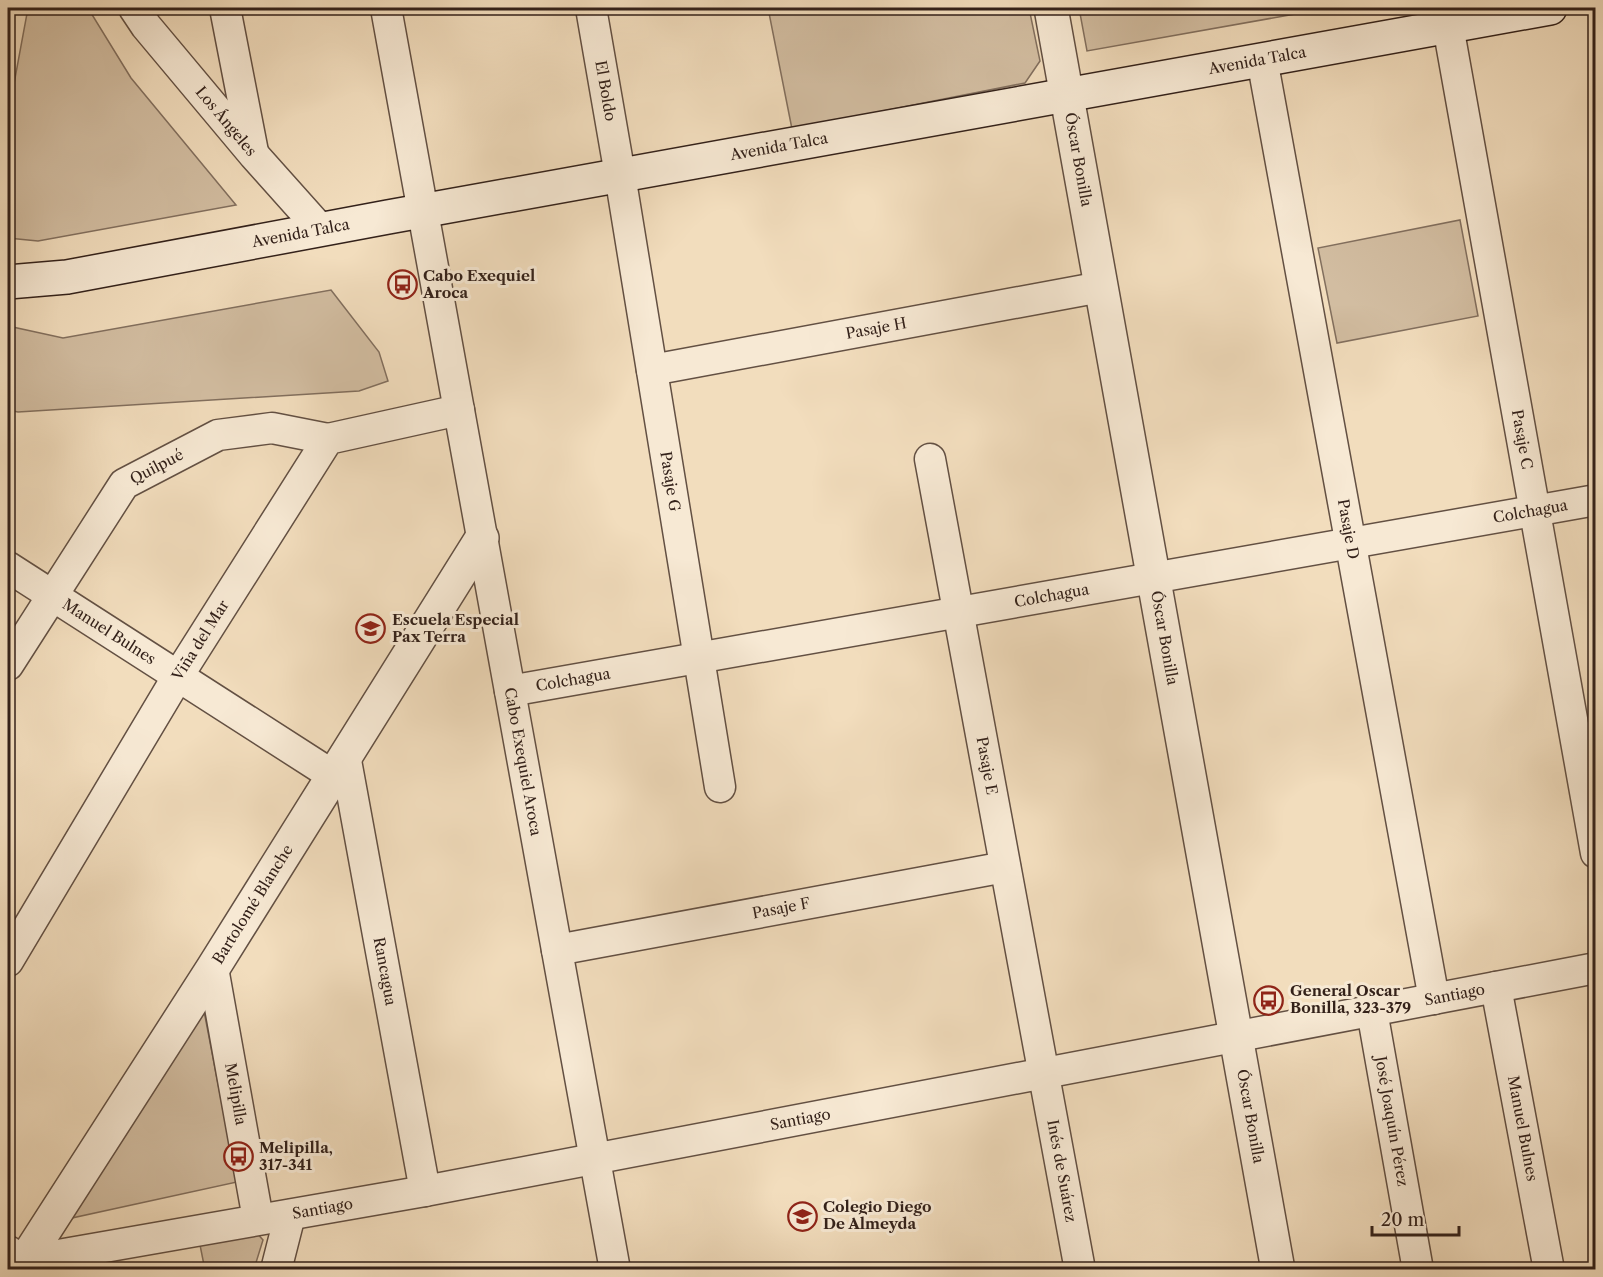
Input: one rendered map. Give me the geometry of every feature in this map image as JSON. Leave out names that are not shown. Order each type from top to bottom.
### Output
[{"type":"street","name":"Los Ángeles","points":[[134,8],[146,26],[254,155],[321,230]]},
{"type":"street","points":[[225,8],[254,155]]},
{"type":"street","name":"Cabo Exequiel Aroca","points":[[386,8],[615,1269]]},
{"type":"street","name":"El Boldo","points":[[591,8],[620,175]]},
{"type":"street","name":"Óscar Bonilla","points":[[1051,8],[1278,1269]]},
{"type":"street","name":"Avenida Talca","points":[[8,282],[67,278],[422,211],[1550,8]]},
{"type":"street","name":"Pasaje C","points":[[1448,26],[1596,853]]},
{"type":"street","name":"Pasaje D","points":[[1262,59],[1434,999]]},
{"type":"street","name":"Pasaje G","points":[[620,175],[720,787]]},
{"type":"street","name":"Pasaje H","points":[[652,369],[1101,287]]},
{"type":"street","points":[[328,439],[459,410]]},
{"type":"street","name":"Quilpué","points":[[8,665],[124,484],[218,435],[272,428],[328,439]]},
{"type":"street","name":"Viña del Mar","points":[[8,961],[178,676],[328,439]]},
{"type":"street","name":"Pasaje E","points":[[930,459],[1043,1073]]},
{"type":"street","name":"Colchagua","points":[[510,691],[1596,500]]},
{"type":"street","name":"Bartolomé Blanche","points":[[17,1261],[213,968],[482,538]]},
{"type":"street","name":"Manuel Bulnes","points":[[8,567],[178,676],[339,765]]},
{"type":"street","name":"Rancagua","points":[[339,765],[425,1191]]},
{"type":"street","name":"Pasaje F","points":[[557,950],[1005,867]]},
{"type":"street","name":"Melipilla","points":[[213,968],[258,1219]]},
{"type":"street","name":"Santiago","points":[[17,1261],[425,1191],[1596,968]]},
{"type":"street","name":"Manuel Bulnes","points":[[1496,987],[1549,1269]]},
{"type":"street","name":"José Joaquín Pérez","points":[[1372,1011],[1418,1269]]},
{"type":"street","name":"Inés de Suárez","points":[[1043,1073],[1080,1269]]},
{"type":"street","points":[[276,1269],[290,1215]]},
{"type":"shaded area","points":[[28,8],[88,8],[131,78],[236,205],[38,241],[8,238],[8,116]]},
{"type":"shaded area","points":[[768,8],[1029,8],[1040,61],[1025,83],[792,129]]},
{"type":"shaded area","points":[[1079,8],[1329,8],[1087,51]]},
{"type":"shaded area","points":[[1460,220],[1478,316],[1337,343],[1318,248]]},
{"type":"shaded area","points":[[331,290],[379,352],[388,381],[359,391],[18,412],[8,410],[8,326],[63,338]]},
{"type":"shaded area","points":[[203,1006],[237,1182],[58,1221]]},
{"type":"shaded area","points":[[255,1231],[263,1240],[254,1269],[205,1270],[199,1240]]},
{"type":"place","name":"Cabo Exequiel Aroca","points":[[402,285]]},
{"type":"place","name":"Escuela Especial Pax Terra","points":[[371,629]]},
{"type":"place","name":"General Oscar Bonilla, 323-379","points":[[1269,1000]]},
{"type":"place","name":"Melipilla, 317-341","points":[[238,1157]]},
{"type":"place","name":"Colegio Diego De Almeyda","points":[[802,1216]]}]
